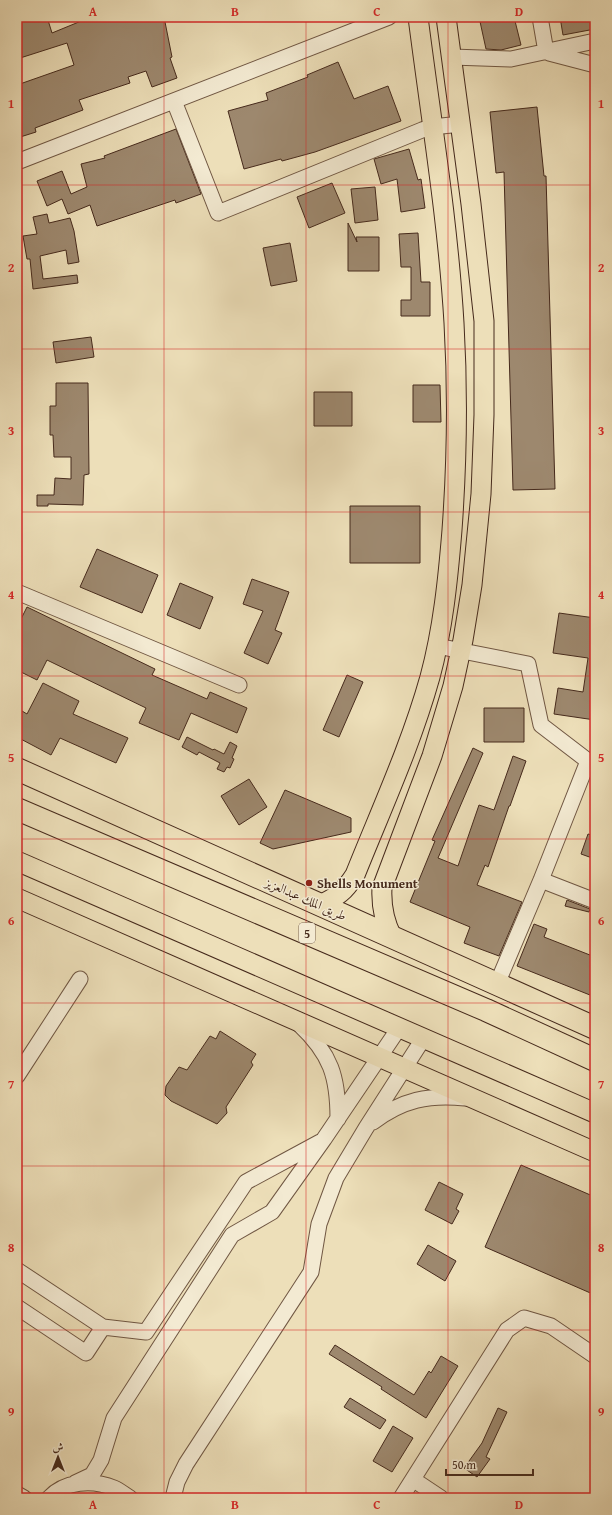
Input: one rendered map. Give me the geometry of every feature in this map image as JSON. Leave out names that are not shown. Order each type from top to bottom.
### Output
[{"type":"highway","name":"طريق الملك عبدالعزيز","points":[[17,769],[595,1028]]},
{"type":"highway","name":"5","points":[[17,809],[486,1010],[595,1060]]},
{"type":"main road","points":[[320,905],[335,898],[346,888],[355,875],[406,747],[430,678],[448,584],[455,493],[457,416],[454,322],[443,207],[418,17]]},
{"type":"main road","points":[[392,937],[386,925],[383,912],[381,900],[382,888],[432,756],[453,686],[461,651],[472,585],[481,494],[484,415],[484,321],[446,17]]},
{"type":"main road","points":[[17,861],[595,1114]]},
{"type":"main road","points":[[17,898],[595,1152]]},
{"type":"street","points":[[17,162],[389,17]]},
{"type":"street","points":[[540,17],[546,52]]},
{"type":"street","points":[[452,57],[511,60],[595,41]]},
{"type":"street","points":[[546,52],[595,65],[595,69]]},
{"type":"street","points":[[174,101],[218,213],[432,127],[460,124]]},
{"type":"street","points":[[17,592],[239,685]]},
{"type":"street","points":[[437,646],[528,664],[541,725],[591,763],[497,984]]},
{"type":"street","points":[[541,880],[595,901]]},
{"type":"street","points":[[17,1076],[80,979]]},
{"type":"street","points":[[293,1019],[316,1042],[331,1066],[336,1083],[338,1119]]},
{"type":"street","points":[[49,1498],[56,1491],[92,1474],[101,1460],[114,1418],[232,1235],[272,1212],[338,1119],[399,1028]]},
{"type":"street","points":[[173,1498],[177,1482],[186,1464],[311,1272],[319,1224],[336,1178],[423,1039]]},
{"type":"street","points":[[366,1128],[386,1112],[400,1105],[414,1101],[430,1097],[446,1096],[476,1100]]},
{"type":"street","points":[[17,1270],[103,1327],[146,1332],[246,1182],[324,1139]]},
{"type":"street","points":[[17,1307],[86,1353],[103,1327]]},
{"type":"street","points":[[401,1498],[414,1480],[507,1330],[524,1318],[552,1326],[595,1356]]},
{"type":"street","points":[[414,1480],[441,1498]]},
{"type":"street","points":[[74,1483],[92,1483],[114,1488],[130,1498]]},
{"type":"street","points":[[17,1494],[24,1498]]},
{"type":"building","points":[[17,17],[47,17],[52,33],[91,17],[164,17],[172,57],[170,58],[177,78],[152,87],[146,71],[128,77],[130,83],[79,100],[83,110],[35,128],[36,132],[17,138],[17,85],[74,65],[67,43],[17,59]]},
{"type":"building","points":[[479,17],[514,17],[521,45],[501,50],[486,49]]},
{"type":"building","points":[[560,17],[595,17],[595,29],[563,35]]},
{"type":"building","points":[[338,62],[354,99],[388,86],[401,121],[315,152],[244,169],[228,111],[268,100],[266,93],[308,77],[307,75]]},
{"type":"building","points":[[537,107],[544,176],[546,176],[555,489],[513,490],[504,172],[496,173],[490,112]]},
{"type":"building","points":[[176,129],[201,194],[176,203],[175,200],[97,226],[90,205],[68,214],[62,199],[47,206],[37,181],[62,171],[71,194],[87,187],[81,164],[105,158],[104,156]]},
{"type":"building","points":[[409,149],[418,180],[421,179],[425,208],[401,212],[397,179],[381,184],[374,159]]},
{"type":"building","points":[[332,183],[345,213],[309,228],[297,197]]},
{"type":"building","points":[[375,187],[378,220],[355,223],[351,189]]},
{"type":"building","points":[[47,214],[49,223],[70,218],[74,231],[79,262],[68,264],[66,250],[40,256],[43,279],[77,275],[78,283],[33,289],[30,259],[27,259],[23,236],[37,234],[33,217]]},
{"type":"building","points":[[348,223],[357,242],[356,237],[379,237],[379,271],[348,271]]},
{"type":"building","points":[[418,233],[421,282],[430,282],[430,316],[401,316],[401,300],[411,300],[411,267],[401,267],[399,234]]},
{"type":"building","points":[[290,243],[297,281],[271,286],[263,248]]},
{"type":"building","points":[[91,337],[94,357],[56,363],[53,342]]},
{"type":"building","points":[[56,383],[88,383],[89,474],[84,475],[83,505],[48,504],[48,506],[37,506],[37,495],[54,495],[55,478],[71,479],[71,457],[54,457],[53,435],[50,435],[50,406],[56,406]]},
{"type":"building","points":[[413,385],[440,385],[441,422],[413,422]]},
{"type":"building","points":[[314,392],[352,392],[352,426],[314,426]]},
{"type":"building","points":[[350,506],[420,506],[420,563],[350,563]]},
{"type":"building","points":[[97,549],[158,575],[142,613],[80,587]]},
{"type":"building","points":[[252,579],[289,592],[275,630],[282,633],[268,664],[244,653],[263,611],[243,604]]},
{"type":"building","points":[[180,583],[213,597],[200,629],[167,615]]},
{"type":"building","points":[[27,607],[155,669],[152,675],[207,699],[210,692],[247,708],[237,733],[191,713],[179,740],[139,723],[146,708],[47,660],[37,680],[17,670],[17,627]]},
{"type":"building","points":[[559,613],[595,618],[595,720],[554,714],[558,688],[583,692],[588,658],[553,653]]},
{"type":"building","points":[[347,675],[363,682],[339,737],[323,730]]},
{"type":"building","points":[[43,683],[79,701],[73,714],[128,738],[116,763],[60,738],[51,755],[17,737],[17,708],[27,714]]},
{"type":"building","points":[[484,708],[524,708],[524,742],[484,742]]},
{"type":"building","points":[[187,737],[224,754],[230,742],[237,746],[230,768],[227,767],[224,772],[217,769],[220,763],[199,752],[197,755],[182,747]]},
{"type":"building","points":[[473,748],[483,753],[438,858],[458,866],[479,805],[494,810],[513,756],[526,761],[488,867],[485,865],[477,885],[522,902],[499,956],[464,943],[470,927],[410,902],[435,841],[432,840]]},
{"type":"building","points":[[249,779],[267,807],[239,825],[221,796]]},
{"type":"building","points":[[285,790],[351,818],[351,832],[273,849],[260,843]]},
{"type":"building","points":[[588,834],[595,836],[595,859],[581,854]]},
{"type":"building","points":[[567,900],[590,909],[589,912],[565,906]]},
{"type":"building","points":[[534,924],[547,929],[544,937],[595,957],[595,997],[517,966]]},
{"type":"building","points":[[220,1031],[256,1054],[251,1062],[253,1065],[226,1107],[227,1113],[217,1124],[171,1101],[165,1095],[166,1086],[179,1067],[187,1070],[210,1036],[216,1039]]},
{"type":"building","points":[[521,1165],[595,1197],[595,1295],[485,1247]]},
{"type":"building","points":[[439,1182],[463,1194],[456,1209],[459,1211],[452,1224],[425,1210]]},
{"type":"building","points":[[428,1245],[456,1261],[445,1281],[417,1264]]},
{"type":"building","points":[[335,1345],[414,1395],[429,1371],[431,1373],[441,1356],[458,1366],[426,1418],[381,1389],[382,1387],[329,1354]]},
{"type":"building","points":[[350,1398],[386,1420],[380,1429],[344,1407]]},
{"type":"building","points":[[498,1408],[507,1412],[486,1457],[490,1459],[477,1477],[464,1468],[482,1443]]},
{"type":"building","points":[[393,1426],[413,1438],[392,1472],[373,1461]]},
{"type":"place","name":"Shells Monument","points":[[309,883]]}]
